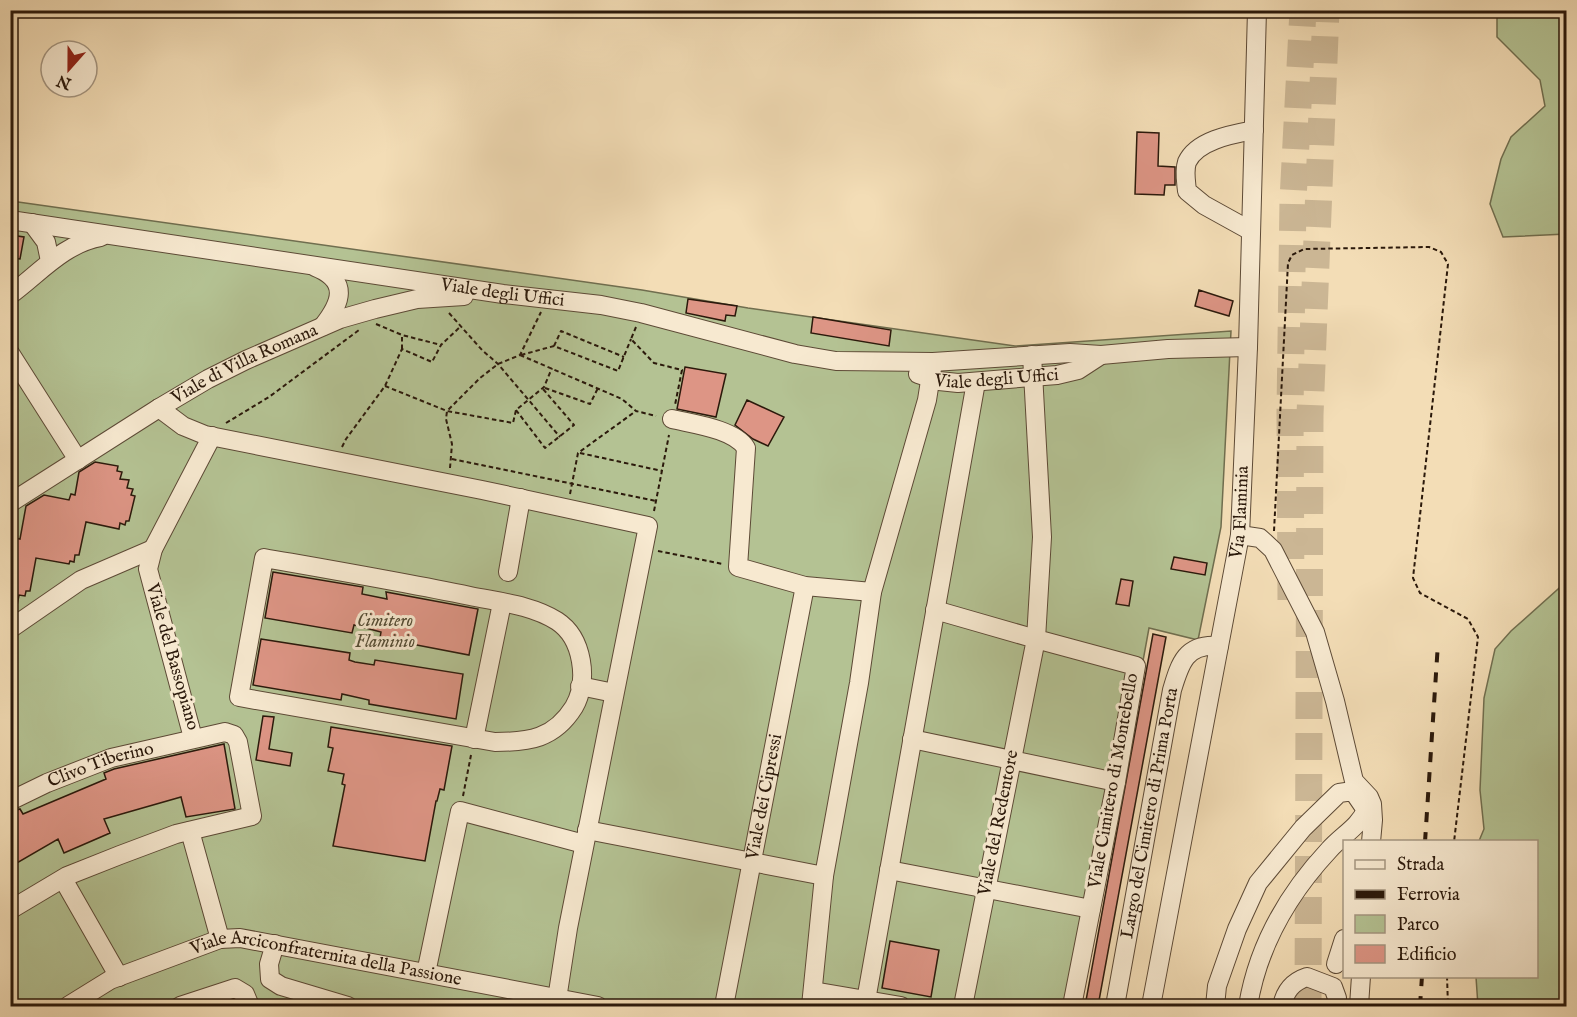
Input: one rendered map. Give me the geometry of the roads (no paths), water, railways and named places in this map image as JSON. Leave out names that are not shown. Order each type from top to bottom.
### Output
[{"type":"street","name":"Via Flaminia","points":[[1151,1006],[1240,535],[1248,348],[1257,10]]},
{"type":"street","points":[[1256,60],[1264,10]]},
{"type":"street","points":[[1251,231],[1204,205],[1187,191],[1185,174],[1188,160],[1205,143],[1254,130]]},
{"type":"street","name":"Viale degli Uffici","points":[[10,220],[503,294],[601,305],[641,313],[816,358],[854,362],[889,362],[931,370],[958,383],[1073,372],[1101,355]]},
{"type":"street","points":[[32,223],[46,242],[50,261]]},
{"type":"street","points":[[10,295],[50,261],[79,243],[112,236]]},
{"type":"street","points":[[299,263],[326,272],[338,287],[340,295],[338,303],[323,327]]},
{"type":"street","name":"Viale di Villa Romana","points":[[10,503],[159,408],[224,371],[323,327],[406,301],[435,297],[503,294]]},
{"type":"street","name":"Viale degli Uffici","points":[[931,370],[1070,353],[1101,355],[1168,349],[1248,348]]},
{"type":"street","points":[[10,353],[78,459]]},
{"type":"street","points":[[935,609],[1036,639],[1042,537],[1035,377],[1032,356]]},
{"type":"street","points":[[901,1006],[812,999],[824,876],[859,684],[872,592],[927,400],[931,370]]},
{"type":"street","points":[[865,1004],[976,382]]},
{"type":"street","points":[[159,408],[183,426],[212,436],[648,526],[568,928],[557,999]]},
{"type":"street","points":[[672,419],[725,433],[741,442],[746,448],[738,567],[805,586],[872,592]]},
{"type":"street","name":"Viale del Bassopiano","points":[[190,831],[252,816],[237,739],[234,735],[225,732],[193,738],[148,569],[153,549],[212,436]]},
{"type":"street","points":[[508,572],[521,498]]},
{"type":"street","points":[[1240,535],[1260,538],[1273,550],[1315,632],[1335,701],[1354,781],[1369,797],[1372,804],[1371,840]]},
{"type":"street","points":[[10,629],[81,580],[153,549]]},
{"type":"street","points":[[264,558],[535,610],[558,621],[571,633],[583,669],[580,686],[574,706],[561,722],[545,736],[522,742],[495,742],[239,697],[264,558]]},
{"type":"street","name":"Viale dei Cipressi","points":[[724,1006],[805,586]]},
{"type":"street","points":[[474,738],[502,603]]},
{"type":"street","name":"Viale del Redentore","points":[[963,1006],[1036,639]]},
{"type":"street","name":"Viale Cimitero di Montebello","points":[[1036,639],[1136,666],[1116,782],[1072,1006]]},
{"type":"street","name":"Largo del Cimitero di Prima Porta","points":[[1115,1006],[1175,681],[1182,662],[1193,650],[1207,645],[1219,646]]},
{"type":"street","points":[[580,686],[614,693]]},
{"type":"street","name":"Clivo Tiberino","points":[[10,801],[47,783],[111,758],[193,738]]},
{"type":"street","points":[[912,739],[1116,782]]},
{"type":"street","points":[[1215,1006],[1217,986],[1237,929],[1258,883],[1303,828],[1338,793],[1353,791],[1366,810],[1361,821],[1330,848],[1289,899],[1264,946],[1248,1006]]},
{"type":"street","points":[[426,973],[460,811],[586,837],[752,860],[824,876]]},
{"type":"street","points":[[10,910],[63,879],[120,855],[190,831],[219,939]]},
{"type":"street","points":[[889,870],[1091,909]]},
{"type":"street","points":[[63,879],[119,977]]},
{"type":"street","name":"Viale Arciconfraternita della Passione","points":[[68,1006],[110,980],[219,939],[240,938],[593,1006]]},
{"type":"street","points":[[1336,964],[1343,942]]},
{"type":"street","points":[[275,944],[269,964],[270,979],[281,986],[348,1006]]},
{"type":"street","points":[[1282,1006],[1284,996],[1295,981],[1307,977],[1333,987],[1337,998],[1336,1006]]},
{"type":"street","points":[[1359,1006],[1361,978]]},
{"type":"street","points":[[180,1006],[235,988],[244,994],[250,1006]]},
{"type":"tunnel","points":[[1291,600],[1290,411],[1293,200],[1303,10]]},
{"type":"tunnel","points":[[1308,1006],[1310,415],[1326,10]]},
{"type":"railway","points":[[1425,840],[1438,643]]},
{"type":"railway","points":[[1420,1006],[1422,978]]},
{"type":"park label","name":"Cimitero Flaminio","points":[[385,631]]}]
